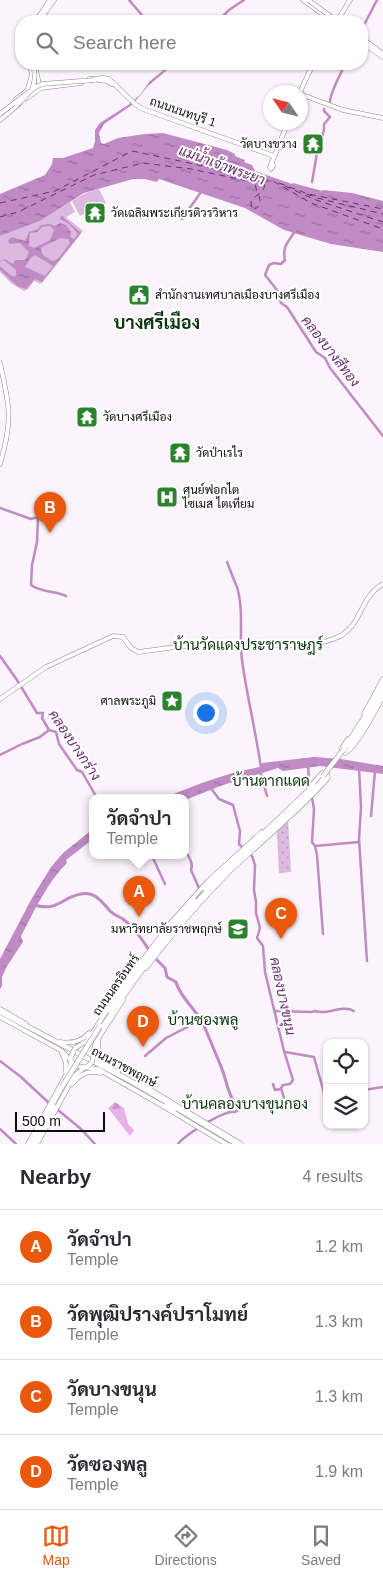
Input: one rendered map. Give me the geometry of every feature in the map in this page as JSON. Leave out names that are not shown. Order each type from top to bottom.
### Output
[{"type":"main road","points":[[42,15],[52,0]]},
{"type":"main road","points":[[42,15],[52,0]]},
{"type":"main road","points":[[306,0],[330,15]]},
{"type":"main road","points":[[306,0],[330,15]]},
{"type":"main road","points":[[339,15],[351,0]]},
{"type":"main road","points":[[368,44],[382,55]]},
{"type":"main road","points":[[32,70],[32,82],[38,86]]},
{"type":"main road","points":[[28,92],[35,80],[33,70]]},
{"type":"main road","points":[[0,116],[31,88],[34,80],[33,70]]},
{"type":"main road","points":[[35,70],[38,77],[38,86]]},
{"type":"main road","points":[[304,85],[310,70]]},
{"type":"main road","points":[[32,76],[34,79],[38,77],[50,84]]},
{"type":"main road","points":[[28,92],[32,76]]},
{"type":"main road","name":"ถนนนนทบุรี 1","points":[[0,116],[17,99],[38,86],[104,78],[112,80],[133,103]]},
{"type":"main road","points":[[0,116],[28,92],[43,86],[94,80]]},
{"type":"main road","name":"ถนนนนทบุรี 1","points":[[0,116],[21,103],[38,86],[105,80],[110,82],[133,103],[144,109],[272,155]]},
{"type":"main road","points":[[0,116],[34,88],[42,84],[107,80],[117,86]]},
{"type":"main road","points":[[308,97],[344,110],[383,119]]},
{"type":"main road","points":[[17,99],[21,99],[21,103]]},
{"type":"main road","points":[[272,162],[272,155],[284,130]]},
{"type":"main road","points":[[0,358],[8,403],[8,431],[0,455]]},
{"type":"main road","points":[[0,363],[9,403],[8,431],[0,464]]},
{"type":"main road","points":[[0,698],[46,668],[117,635],[123,637],[131,648],[138,652],[195,645],[301,644],[322,642],[339,636],[352,625],[371,592],[383,584]]},
{"type":"main road","points":[[383,679],[342,748],[344,752],[349,751],[383,696]]},
{"type":"main road","name":"ถนนนครอินทร์","points":[[345,749],[383,684]]},
{"type":"main road","name":"ถนนนครอินทร์","points":[[246,851],[312,793],[366,721],[383,692]]},
{"type":"main road","points":[[355,728],[369,710]]},
{"type":"main road","points":[[362,732],[366,721]]},
{"type":"main road","name":"ถนนนครอินทร์","points":[[34,1132],[101,1026],[152,954],[183,910],[208,881],[246,851],[303,805],[328,778],[328,773],[323,772],[312,785],[246,851],[204,893],[152,954],[106,1011],[88,1039],[76,1047]]},
{"type":"main road","name":"ถนนนครอินทร์","points":[[101,1026],[152,954],[199,900],[246,851],[324,776]]},
{"type":"main road","points":[[303,797],[312,785]]},
{"type":"main road","points":[[303,805],[312,793]]},
{"type":"main road","points":[[183,910],[199,900],[204,893]]},
{"type":"main road","name":"ถนนนครอินทร์","points":[[93,1054],[96,1042],[152,954]]},
{"type":"main road","points":[[120,1005],[126,992]]},
{"type":"main road","points":[[60,1042],[74,1042],[84,1038],[106,1011]]},
{"type":"main road","points":[[0,1014],[26,1024]]},
{"type":"main road","points":[[0,1014],[10,1015],[69,1046],[86,1046],[98,1061],[158,1094],[204,1125],[226,1144]]},
{"type":"main road","points":[[0,1014],[66,1053],[76,1066],[94,1068],[175,1109]]},
{"type":"main road","name":"ถนนราชพฤกษ์","points":[[0,1014],[204,1125]]},
{"type":"main road","name":"ถนนราชพฤกษ์","points":[[0,1014],[237,1144]]},
{"type":"main road","points":[[99,1037],[98,1053],[106,1065]]},
{"type":"main road","points":[[88,1039],[90,1044],[96,1042]]},
{"type":"main road","points":[[55,1047],[64,1055],[66,1060],[63,1086]]},
{"type":"main road","points":[[71,1058],[76,1047]]},
{"type":"main road","points":[[57,1107],[74,1076],[92,1062],[93,1054]]},
{"type":"main road","name":"ถนนนครอินทร์","points":[[33,1144],[63,1086],[71,1058]]},
{"type":"main road","points":[[68,1071],[74,1070],[74,1076]]},
{"type":"main road","points":[[33,1144],[80,1075],[92,1071],[105,1074]]},
{"type":"main road","name":"ถนนนครอินทร์","points":[[33,1144],[63,1086]]},
{"type":"main road","points":[[158,1094],[164,1103]]},
{"type":"main road","points":[[33,1144],[34,1132]]},
{"type":"shaded area","points":[[99,189],[106,203],[80,216],[72,201],[86,193]]},
{"type":"shaded area","points":[[70,202],[75,212],[66,217],[83,231],[42,283],[34,281],[24,291],[12,284],[0,272],[0,236],[40,221]]},
{"type":"shaded area","points":[[288,821],[291,872],[279,873],[277,832]]},
{"type":"green space","points":[[115,1102],[124,1108],[128,1124],[134,1130],[130,1136],[108,1108]]},
{"type":"water","name":"แม่น้ำเจ้าพระยา","points":[[164,70],[167,70],[149,85],[132,105],[104,124],[99,133],[101,143],[104,144],[118,138],[163,133],[227,150],[245,160],[244,162],[252,165],[255,171],[292,184],[322,191],[352,193],[383,201],[383,252],[331,244],[284,230],[245,208],[159,179],[157,182],[133,179],[84,193],[40,221],[0,236],[0,194],[45,175],[52,164],[53,158],[63,158],[93,148],[95,130],[100,123],[140,95],[150,81]]},
{"type":"water","points":[[63,216],[81,233],[42,282],[35,279],[26,289],[17,286],[0,270],[0,266],[14,277],[16,270],[4,260],[0,261],[5,259],[13,264],[15,260],[25,260],[29,252],[20,243],[9,244],[8,240],[12,237],[25,241],[29,232],[38,229],[41,225],[50,224],[55,226],[60,223],[66,225],[71,232],[70,237],[74,239],[78,234],[69,224],[60,219]],"holes":[[[50,226],[54,230],[50,240],[34,248],[29,246],[30,233],[37,232],[42,227]],[[61,238],[68,239],[70,243],[58,259],[52,261],[43,255],[42,247]],[[35,255],[53,266],[45,276],[25,267]]]},
{"type":"water","points":[[314,757],[341,759],[383,766],[383,774],[320,766],[283,771],[278,768],[223,785],[189,798],[189,794],[173,794],[223,776],[260,767],[262,763]]},
{"type":"water","points":[[89,832],[89,842],[66,860],[67,863],[41,898],[21,936],[23,942],[2,977],[0,989],[0,959],[32,898],[51,867],[63,853]]},
{"type":"waterway","points":[[129,0],[142,15]]},
{"type":"waterway","points":[[224,15],[244,0]]},
{"type":"waterway","points":[[368,17],[377,0]]},
{"type":"waterway","points":[[330,102],[342,70]]},
{"type":"waterway","points":[[312,182],[324,124],[330,117],[324,109]]},
{"type":"waterway","points":[[182,219],[201,192]]},
{"type":"waterway","name":"คลองบางสีทอง","points":[[295,231],[285,248],[285,260],[281,264],[274,263],[269,265],[265,275],[277,290],[281,303],[287,307],[316,352],[325,358],[330,368],[383,436]]},
{"type":"waterway","points":[[0,508],[31,519],[38,517],[37,542],[32,565],[31,585],[66,596]]},
{"type":"waterway","points":[[227,562],[236,585]]},
{"type":"waterway","points":[[237,587],[241,614],[242,660],[261,768]]},
{"type":"waterway","name":"คลองบางกร่าง","points":[[0,656],[37,713],[43,713],[42,718],[49,730],[56,732],[59,744],[77,770],[82,772],[95,794]]},
{"type":"waterway","points":[[0,755],[40,737],[49,730]]},
{"type":"waterway","points":[[308,764],[309,785]]},
{"type":"waterway","points":[[359,768],[361,807],[359,839],[367,961]]},
{"type":"waterway","points":[[260,771],[267,796]]},
{"type":"waterway","points":[[371,816],[375,771]]},
{"type":"waterway","name":"คลองบางขนุน","points":[[210,787],[219,799],[233,805],[240,831],[239,844],[243,848]]},
{"type":"waterway","points":[[312,798],[314,809],[312,842],[317,855],[323,934]]},
{"type":"waterway","points":[[315,846],[359,842]]},
{"type":"waterway","name":"คลองบางขนุน","points":[[249,854],[252,856],[255,865],[254,890],[256,913],[260,928],[257,938],[263,946],[265,972],[293,1080],[290,1084],[283,1085],[281,1088],[284,1098]]},
{"type":"waterway","points":[[189,858],[191,870],[199,888]]},
{"type":"waterway","points":[[153,859],[165,884]]},
{"type":"waterway","points":[[34,905],[49,907],[74,896],[90,894],[131,926],[150,952]]},
{"type":"waterway","points":[[154,957],[165,968],[167,977],[176,982],[182,994],[199,1016],[238,1110]]},
{"type":"waterway","points":[[275,1011],[324,1012],[344,1009],[354,1011]]},
{"type":"waterway","points":[[145,1056],[166,1038],[201,1020]]},
{"type":"waterway","points":[[285,1052],[314,1057],[323,1089]]},
{"type":"waterway","points":[[0,1061],[21,1077],[49,1103]]},
{"type":"waterway","points":[[273,1084],[275,1090],[281,1089]]},
{"type":"waterway","points":[[368,1089],[383,1087]]},
{"type":"waterway","points":[[58,1110],[81,1129],[95,1144]]},
{"type":"waterway","points":[[178,1144],[205,1124],[222,1115],[238,1110]]},
{"type":"waterway","points":[[0,1129],[16,1144]]},
{"type":"ferry route","points":[[0,203],[55,191],[132,151],[270,180]]},
{"type":"ferry route","points":[[0,217],[18,212],[94,175],[143,163],[191,169],[248,181],[273,181],[311,203],[383,229]]},
{"type":"ferry route","points":[[261,176],[255,184],[257,192],[259,196],[260,199],[260,202],[257,208],[252,210],[251,202],[253,199],[258,195],[260,193],[264,189],[265,182]]},
{"type":"ferry route","points":[[279,183],[308,194],[383,209]]},
{"type":"ferry route","points":[[285,186],[316,200],[383,222]]},
{"type":"ferry route","points":[[307,194],[383,214]]},
{"type":"place","name":"วัดบางขวาง","points":[[313,144]]},
{"type":"place","name":"วัดเฉลิมพระเกียรติวรวิหาร","points":[[95,213]]},
{"type":"place","name":"สำนักงานเทศบาลเมืองบางศรีเมือง","points":[[139,295]]},
{"type":"place","name":"วัดบางศรีเมือง","points":[[87,417]]},
{"type":"place","name":"วัดป่าเรไร","points":[[180,453]]},
{"type":"place","name":"ศูนย์ฟอกไต ไซเมส ไตเทียม","points":[[167,497]]},
{"type":"place","name":"วัดพุฒิปรางค์ปราโมทย์","points":[[50,533]]},
{"type":"place","name":"ศาลพระภูมิ","points":[[172,701]]},
{"type":"place","name":"วัดจําปา","points":[[139,917]]},
{"type":"place","name":"มหาวิทยาลัยราชพฤกษ์","points":[[238,929]]},
{"type":"place","name":"วัดบางขนุน","points":[[281,939]]},
{"type":"place","name":"วัดซองพลู","points":[[143,1047]]},
{"type":"district","name":"บางศรีเมือง","points":[[157,323]]},
{"type":"district","name":"บ้านวัดแดงประชาราษฎร์","points":[[248,644]]},
{"type":"district","name":"บ้านตากแดด","points":[[271,780]]},
{"type":"district","name":"บ้านซองพลู","points":[[203,1019]]},
{"type":"district","name":"บ้านคลองบางขุนกอง","points":[[245,1103]]}]
